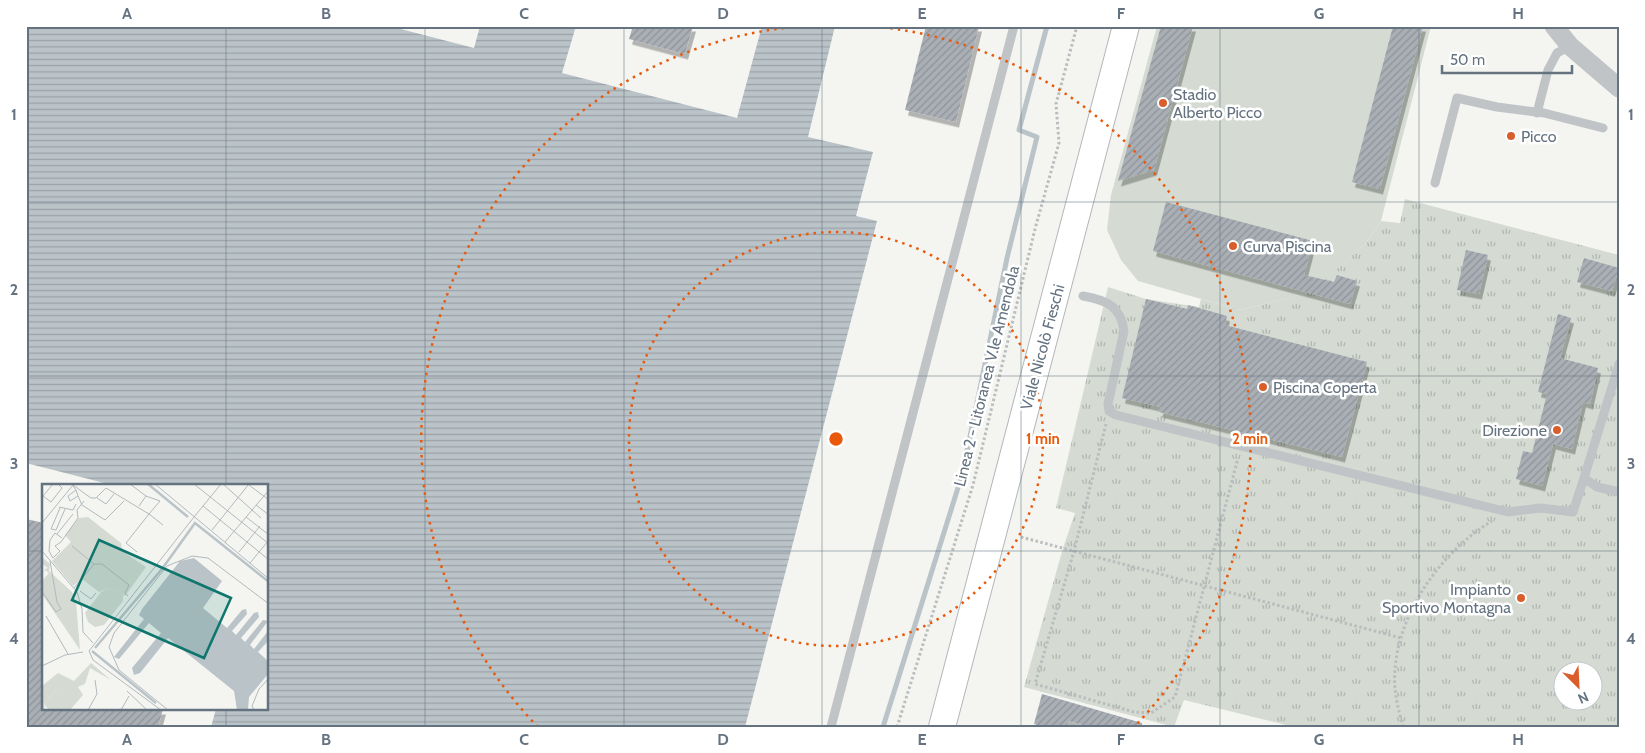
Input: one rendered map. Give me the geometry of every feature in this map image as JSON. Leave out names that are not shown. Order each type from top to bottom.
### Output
[{"type":"main road","name":"Viale Nicolò Fieschi","points":[[942,727],[1126,26]]},
{"type":"street","points":[[1554,26],[1570,46],[1619,88]]},
{"type":"lane","points":[[832,727],[1014,26]]},
{"type":"lane","points":[[1537,113],[1548,70],[1557,52],[1570,46]]},
{"type":"lane","points":[[1436,183],[1458,98],[1537,113],[1544,112],[1603,128]]},
{"type":"lane","points":[[1084,296],[1105,299],[1123,319],[1124,331],[1108,397],[1109,411],[1123,417],[1241,447],[1508,512],[1541,508],[1573,512],[1619,364]]},
{"type":"lane","points":[[1584,478],[1597,487],[1619,492]]},
{"type":"path","name":"Linea 2 - Litoranea V.le Amendola","points":[[897,727],[973,485],[1036,228],[1059,143],[1056,104],[1077,26]]},
{"type":"path","points":[[1109,411],[1074,551],[1035,684],[1134,712],[1151,713],[1175,697],[1203,585],[1241,447]]},
{"type":"path","points":[[1403,727],[1396,703],[1395,670],[1401,638],[1418,599],[1442,564],[1472,535],[1508,512]]},
{"type":"path","points":[[1021,537],[1401,638]]},
{"type":"green space","points":[[1157,26],[1431,26],[1381,221],[1366,243],[1312,292],[1240,310],[1138,281],[1121,260],[1107,230],[1111,195]]},
{"type":"green space","points":[[1405,199],[1619,255],[1619,727],[1294,727],[1184,700],[1174,727],[1024,687],[1063,548],[1075,513],[1056,508],[1108,287],[1146,299],[1199,307],[1201,299],[1240,310],[1311,292],[1366,243],[1381,221],[1400,223]]},
{"type":"shaded area","points":[[26,26],[389,26],[474,48],[480,26],[576,26],[562,73],[737,118],[762,26],[835,26],[808,137],[873,152],[856,216],[877,221],[745,727],[211,727],[216,710],[269,710],[269,484],[108,484],[26,463]]},
{"type":"building","points":[[633,26],[693,26],[685,54],[629,39]]},
{"type":"building","points":[[926,26],[979,26],[956,122],[905,110]]},
{"type":"building","points":[[1161,26],[1193,26],[1154,170],[1118,181]]},
{"type":"building","points":[[1393,26],[1423,26],[1380,189],[1352,182]]},
{"type":"building","name":"Curva Piscina","points":[[1166,202],[1313,241],[1304,275],[1334,282],[1337,275],[1357,281],[1350,304],[1153,251]]},
{"type":"building","points":[[1466,250],[1488,255],[1479,294],[1457,290]]},
{"type":"building","points":[[1584,258],[1619,268],[1612,291],[1577,282]]},
{"type":"building","name":"Piscina Coperta","points":[[1146,299],[1187,309],[1188,305],[1199,308],[1227,316],[1225,325],[1367,362],[1342,457],[1159,412],[1161,407],[1122,398]]},
{"type":"building","points":[[1558,314],[1571,318],[1560,358],[1598,368],[1590,404],[1583,402],[1572,449],[1553,444],[1542,486],[1516,479],[1523,451],[1532,453],[1547,394],[1538,392]]},
{"type":"building","points":[[26,519],[42,523],[42,710],[163,710],[158,727],[26,727]]},
{"type":"building","points":[[1042,694],[1142,723],[1142,727],[1089,727],[1069,721],[1067,727],[1044,727],[1034,724]]},
{"type":"waterway","points":[[883,727],[962,475],[1007,258],[1037,137],[1019,130],[1047,26]]},
{"type":"place","name":"Stadio Alberto Picco","points":[[1163,103]]},
{"type":"place","name":"Picco","points":[[1511,136]]},
{"type":"place","name":"Curva Piscina","points":[[1233,246]]},
{"type":"place","name":"Piscina Coperta","points":[[1263,387]]},
{"type":"place","name":"Direzione","points":[[1557,430]]},
{"type":"place","name":"Impianto Sportivo Montagna","points":[[1521,598]]}]
